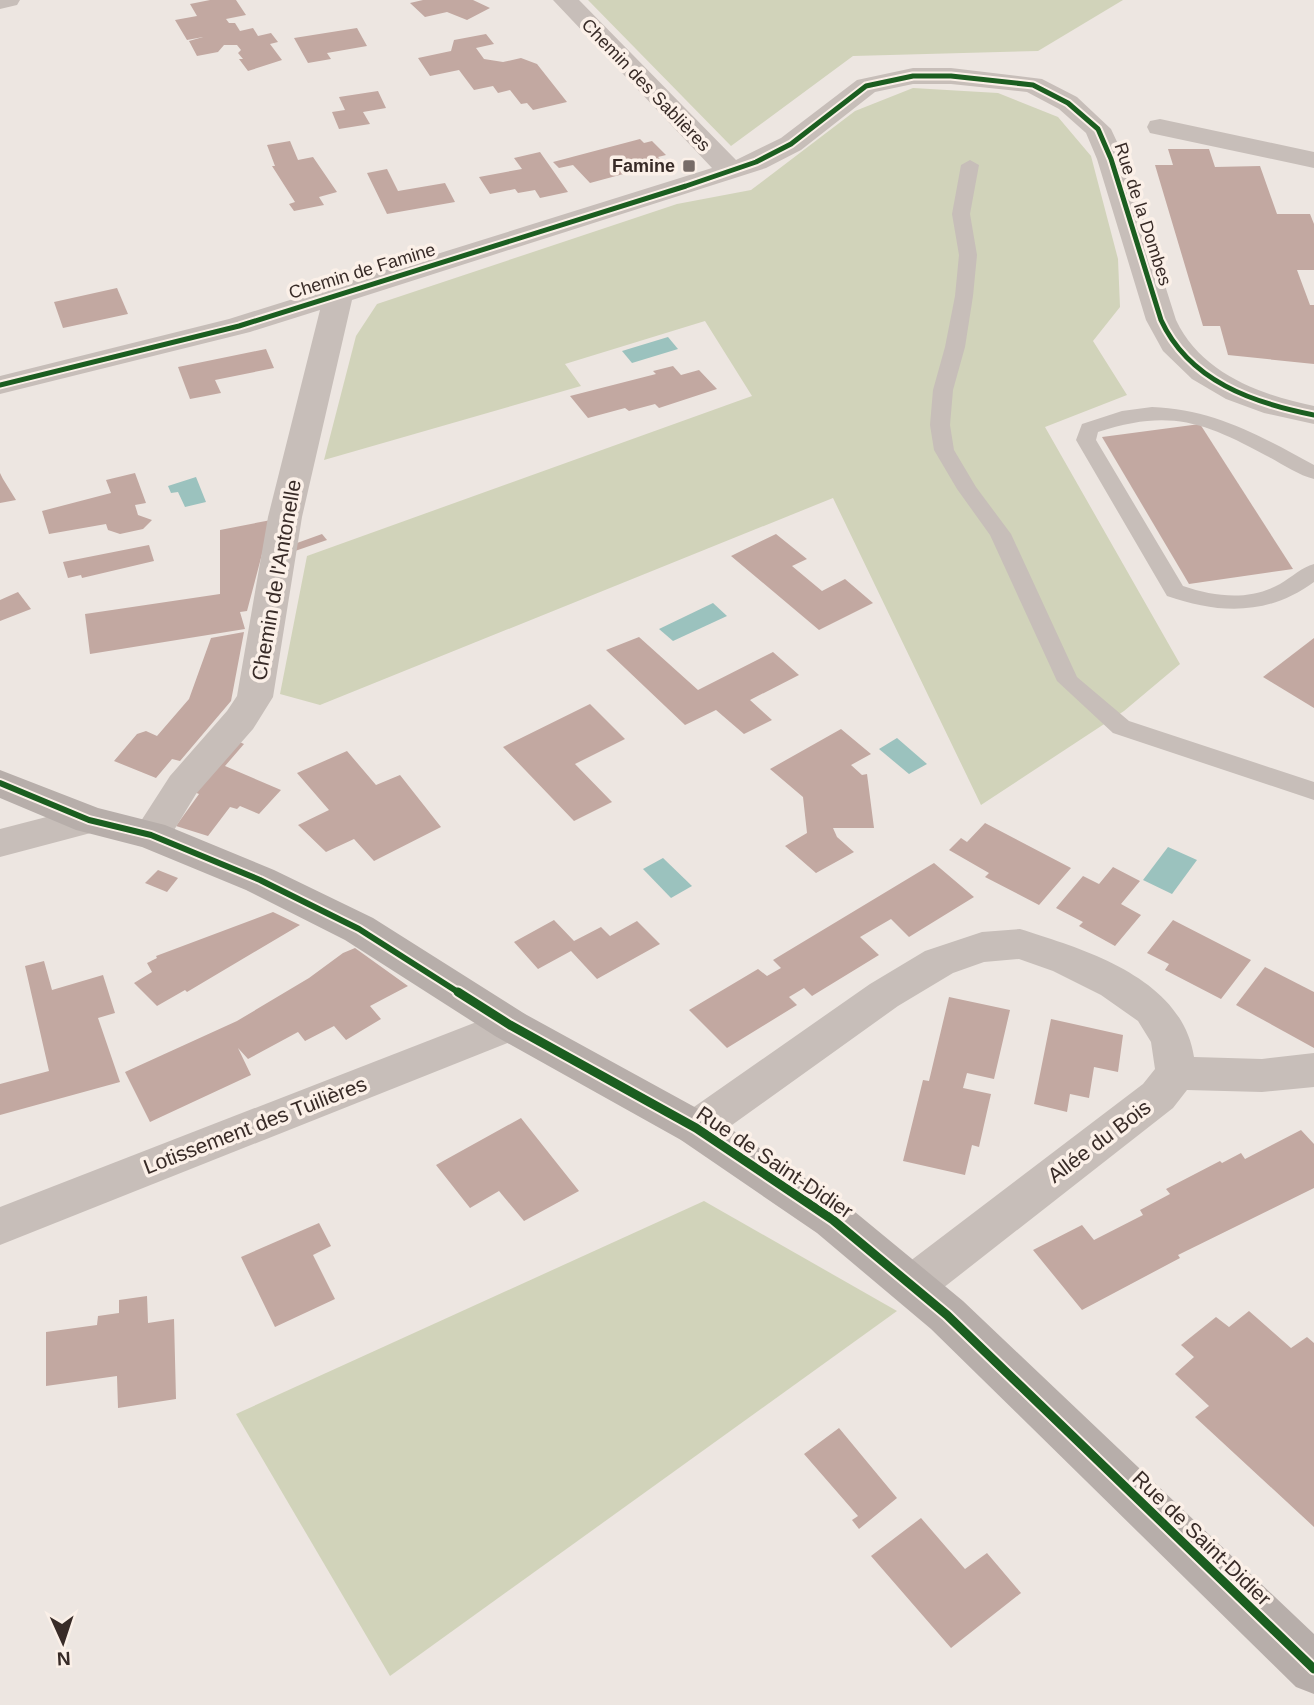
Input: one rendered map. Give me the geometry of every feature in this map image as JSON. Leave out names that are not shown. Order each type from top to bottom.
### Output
[{"type":"street","points":[[0,2],[8,0]]},
{"type":"street","name":"Chemin des Sablières","points":[[565,0],[729,169]]},
{"type":"street","name":"Rue de la Dombes","points":[[729,169],[756,162],[791,144],[866,86],[885,80],[951,76],[1033,85],[1068,103],[1098,129],[1111,159],[1161,320],[1173,344],[1213,380],[1251,399],[1314,415]]},
{"type":"street","points":[[1160,127],[1314,160]]},
{"type":"street","name":"Chemin de Famine","points":[[0,385],[239,326],[685,186],[729,169]]},
{"type":"street","name":"Chemin de l'Antonelle","points":[[151,835],[183,785],[240,720],[255,697],[285,517],[338,296]]},
{"type":"street","name":"Rue de Saint-Didier","points":[[0,783],[89,820],[151,835],[260,880],[359,929],[510,1025],[696,1128],[833,1220],[947,1315],[1314,1669]]},
{"type":"street","points":[[0,843],[89,820]]},
{"type":"street","points":[[696,1128],[884,995],[939,962],[982,947],[1020,944],[1067,960],[1115,984],[1152,1010],[1171,1040],[1176,1072],[1221,1076],[1287,1075],[1314,1070]]},
{"type":"street","name":"Lotissement des Tuilières","points":[[0,1226],[510,1025]]},
{"type":"street","name":"Allée du Bois","points":[[913,1285],[1158,1096],[1176,1072]]},
{"type":"lane","points":[[970,165],[961,214],[968,254],[967,268],[955,347],[943,390],[940,425],[944,450],[967,489],[1000,534],[1068,681],[1121,727],[1301,784],[1314,791]]},
{"type":"lane","points":[[1314,473],[1228,427],[1189,414],[1154,411],[1118,416],[1089,428],[1086,440],[1175,590],[1200,601],[1246,603],[1285,593],[1314,571]]},
{"type":"green space","points":[[588,0],[1123,0],[1038,51],[853,56],[731,146]]},
{"type":"green space","points":[[913,88],[998,93],[1058,117],[1091,156],[1118,259],[1120,307],[1093,341],[1127,395],[1045,427],[1180,664],[1124,711],[981,805],[833,498],[320,705],[280,694],[307,556],[752,396],[705,321],[565,364],[581,386],[324,460],[356,336],[377,304],[677,204],[751,190],[855,111]]},
{"type":"green space","points":[[704,1201],[897,1311],[390,1676],[236,1414]]},
{"type":"water","points":[[668,337],[678,349],[632,363],[622,351]]},
{"type":"water","points":[[196,477],[206,502],[185,507],[178,492],[171,493],[168,486]]},
{"type":"water","points":[[713,603],[727,616],[673,641],[659,629]]},
{"type":"water","points":[[897,738],[927,764],[909,774],[879,749]]},
{"type":"water","points":[[1168,847],[1197,860],[1172,894],[1143,880]]},
{"type":"water","points":[[663,858],[692,886],[671,898],[643,869]]},
{"type":"building","points":[[210,0],[236,0],[246,15],[226,19],[229,23],[235,23],[240,31],[253,28],[258,36],[271,33],[278,42],[270,44],[282,60],[248,71],[239,59],[243,59],[238,53],[241,50],[237,45],[224,45],[218,52],[197,56],[189,41],[203,37],[187,40],[175,20],[197,16],[190,4]]},
{"type":"building","points":[[423,0],[473,0],[490,8],[467,20],[447,12],[425,17],[410,3]]},
{"type":"building","points":[[357,28],[367,46],[327,53],[331,59],[308,63],[294,38]]},
{"type":"building","points":[[486,34],[494,44],[476,48],[484,59],[503,62],[521,58],[537,64],[567,102],[533,110],[527,103],[521,104],[510,90],[498,93],[493,86],[474,90],[459,70],[430,76],[418,58],[451,51],[454,40]]},
{"type":"building","points":[[378,91],[386,108],[363,112],[370,124],[339,129],[332,112],[345,110],[339,97]]},
{"type":"building","points":[[640,139],[644,143],[652,141],[666,155],[658,157],[664,163],[590,183],[573,165],[559,168],[553,162]]},
{"type":"building","points":[[290,141],[298,160],[313,157],[337,192],[319,197],[324,205],[294,211],[289,204],[295,202],[272,166],[275,166],[267,145]]},
{"type":"building","points":[[1168,149],[1209,149],[1215,167],[1260,166],[1277,214],[1310,214],[1314,224],[1314,270],[1297,270],[1310,305],[1314,305],[1314,364],[1228,355],[1220,326],[1203,326],[1155,165],[1173,165]]},
{"type":"building","points":[[540,152],[568,192],[540,198],[535,190],[518,193],[515,189],[490,194],[479,177],[522,169],[514,158]]},
{"type":"building","points":[[387,169],[398,191],[445,183],[455,202],[387,214],[367,173]]},
{"type":"building","points":[[117,288],[128,314],[63,328],[54,302]]},
{"type":"building","points":[[266,349],[274,368],[215,380],[221,393],[190,399],[178,367]]},
{"type":"building","points":[[673,366],[681,375],[699,370],[717,389],[659,408],[655,404],[629,411],[625,408],[588,418],[570,396],[656,374],[653,371]]},
{"type":"building","points":[[1200,424],[1293,569],[1189,584],[1102,437]]},
{"type":"building","points":[[0,473],[3,479],[16,500],[0,503]]},
{"type":"building","points":[[135,473],[146,503],[135,505],[138,515],[152,520],[143,529],[120,534],[108,530],[106,524],[49,534],[42,511],[111,493],[106,480]]},
{"type":"building","points":[[271,520],[247,611],[240,612],[245,629],[90,654],[85,614],[220,594],[220,530]]},
{"type":"building","points":[[322,534],[327,540],[295,551],[297,543]]},
{"type":"building","points":[[776,534],[807,559],[792,566],[822,591],[845,579],[873,603],[819,630],[731,556]]},
{"type":"building","points":[[149,545],[154,561],[82,578],[81,575],[68,578],[63,562]]},
{"type":"building","points":[[18,592],[31,609],[0,621],[0,600]]},
{"type":"building","points":[[244,632],[231,701],[180,761],[172,759],[156,778],[114,761],[137,734],[146,731],[157,736],[189,699],[211,638]]},
{"type":"building","points":[[639,637],[698,690],[773,652],[799,675],[750,700],[772,720],[744,734],[716,710],[685,725],[606,650]]},
{"type":"building","points":[[1314,638],[1314,708],[1263,677]]},
{"type":"building","points":[[590,704],[625,739],[575,764],[612,802],[574,821],[503,747]]},
{"type":"building","points":[[841,729],[871,754],[851,765],[862,775],[867,774],[874,828],[833,828],[837,837],[854,852],[816,873],[785,846],[807,833],[803,797],[770,769]]},
{"type":"building","points":[[233,739],[244,744],[225,766],[281,790],[259,814],[240,806],[237,809],[230,807],[208,836],[176,826],[199,794],[187,789]]},
{"type":"building","points":[[347,751],[376,785],[400,775],[441,827],[374,861],[354,839],[326,852],[298,825],[329,810],[297,773]]},
{"type":"building","points":[[985,823],[1071,868],[1039,905],[985,877],[989,873],[949,850],[961,838],[967,842]]},
{"type":"building","points":[[934,863],[974,897],[909,937],[891,919],[860,937],[879,955],[812,996],[804,988],[789,997],[797,1005],[727,1048],[689,1010],[758,969],[767,976],[781,968],[773,960]]},
{"type":"building","points":[[1113,867],[1140,881],[1121,904],[1141,915],[1115,946],[1079,926],[1083,922],[1056,908],[1083,876],[1099,884]]},
{"type":"building","points":[[158,870],[178,878],[167,892],[145,883]]},
{"type":"building","points":[[273,912],[300,925],[187,992],[185,990],[157,1006],[134,983],[152,972],[147,963],[157,958],[156,956]]},
{"type":"building","points":[[554,920],[574,941],[601,927],[610,936],[637,921],[660,944],[597,979],[571,951],[538,969],[514,942]]},
{"type":"building","points":[[1173,920],[1251,960],[1221,999],[1165,970],[1169,964],[1147,953]]},
{"type":"building","points":[[355,948],[408,986],[370,1006],[381,1019],[346,1040],[334,1026],[305,1041],[298,1032],[248,1059],[238,1048],[251,1075],[150,1122],[125,1072],[237,1021]]},
{"type":"building","points":[[44,961],[52,990],[103,975],[115,1013],[98,1018],[120,1082],[0,1115],[0,1084],[49,1071],[25,966]]},
{"type":"building","points":[[1265,967],[1314,992],[1314,1048],[1236,1005]]},
{"type":"building","points":[[949,997],[1010,1010],[994,1079],[967,1073],[963,1088],[991,1094],[979,1147],[972,1145],[965,1175],[903,1161],[923,1080],[929,1081]]},
{"type":"building","points":[[1051,1019],[1123,1035],[1118,1072],[1094,1067],[1089,1098],[1070,1094],[1067,1112],[1034,1104]]},
{"type":"building","points":[[521,1118],[579,1191],[524,1221],[499,1191],[470,1208],[436,1165]]},
{"type":"building","points":[[1301,1130],[1314,1144],[1314,1188],[1178,1255],[1180,1258],[1082,1310],[1033,1250],[1082,1225],[1094,1240],[1143,1215],[1140,1210],[1170,1194],[1166,1189],[1241,1153],[1245,1159]]},
{"type":"building","points":[[319,1223],[331,1246],[313,1255],[335,1299],[275,1327],[241,1257]]},
{"type":"building","points":[[147,1296],[148,1323],[174,1319],[176,1399],[118,1408],[117,1376],[46,1386],[46,1332],[97,1325],[98,1316],[119,1313],[119,1300]]},
{"type":"building","points":[[1249,1311],[1291,1348],[1307,1337],[1314,1343],[1314,1527],[1195,1417],[1209,1406],[1175,1374],[1194,1357],[1181,1345],[1216,1317],[1229,1327]]},
{"type":"building","points":[[839,1428],[897,1498],[859,1529],[852,1520],[858,1516],[804,1454]]},
{"type":"building","points":[[921,1518],[965,1569],[987,1553],[1021,1593],[951,1648],[871,1556]]},
{"type":"cycle path","points":[[0,385],[239,326],[686,186],[756,162],[791,144],[866,86],[913,76],[951,76],[1033,85],[1068,103],[1098,129],[1111,159],[1161,320],[1172,342],[1203,372],[1237,392],[1275,406],[1314,415]]},
{"type":"cycle path","points":[[0,783],[89,820],[151,835],[260,880],[359,929],[510,1025],[696,1128],[833,1220],[947,1315],[1314,1669]]},
{"type":"place","name":"Famine","points":[[689,166]]}]
